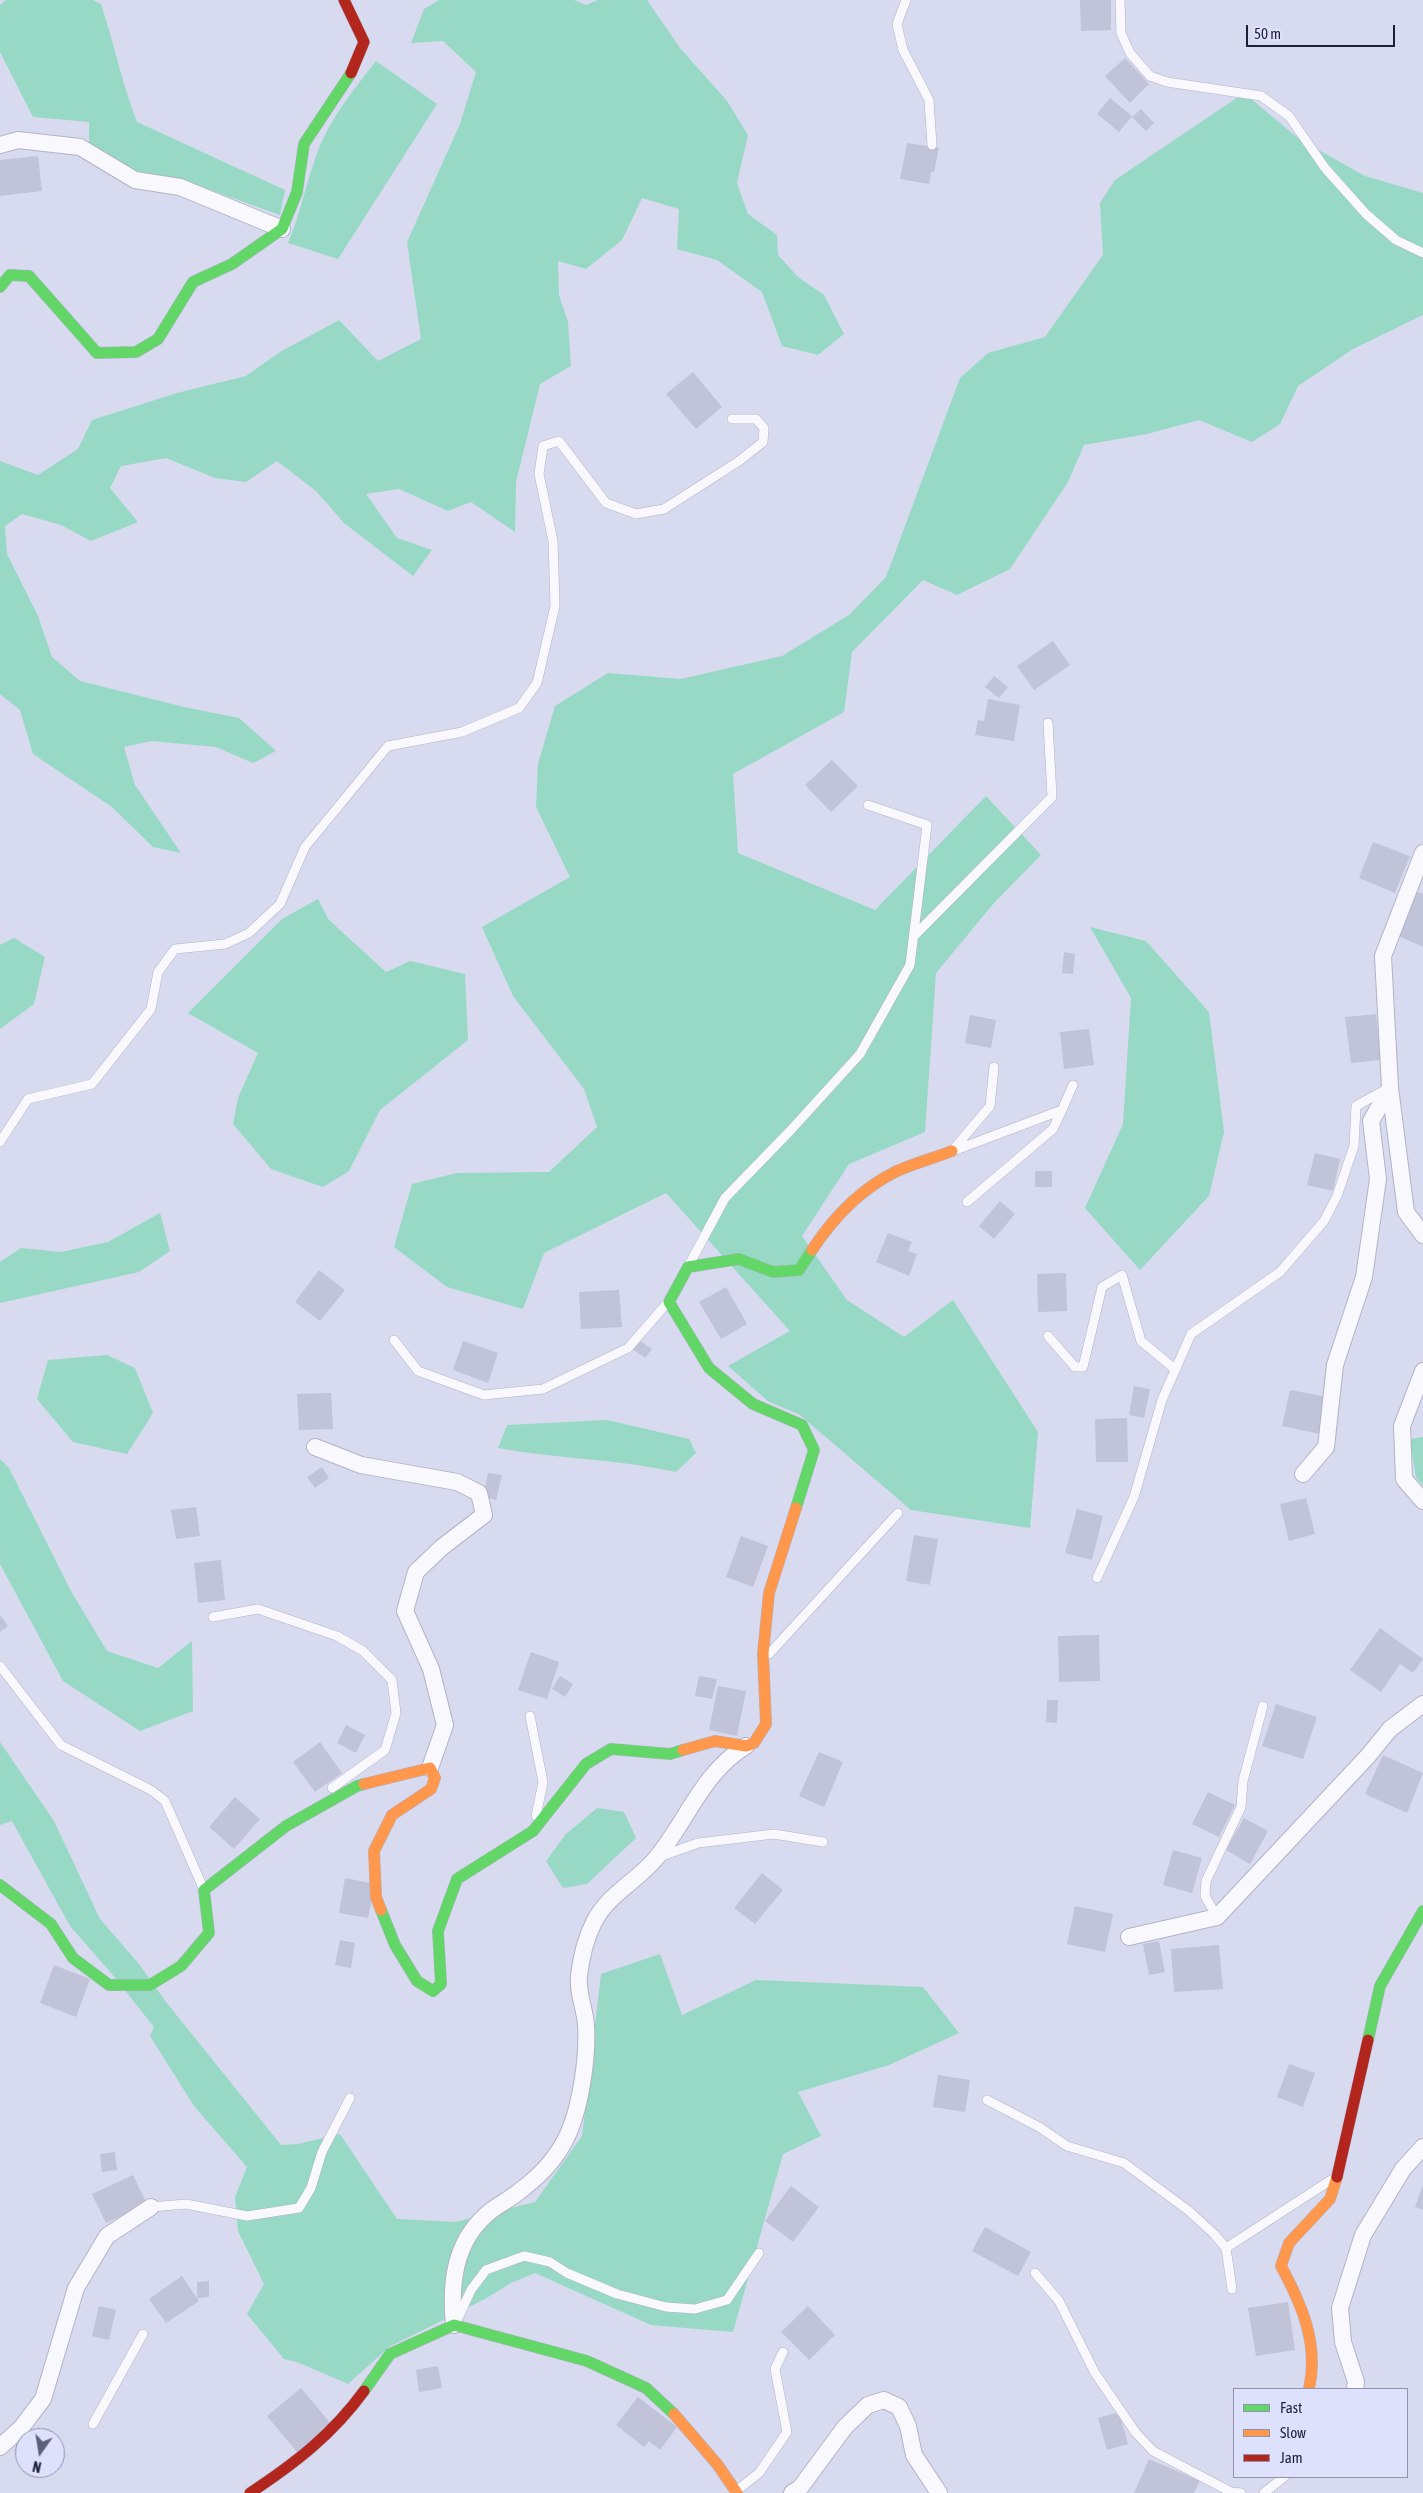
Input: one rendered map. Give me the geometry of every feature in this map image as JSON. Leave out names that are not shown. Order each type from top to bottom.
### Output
[{"type":"street","points":[[0,287],[10,275],[29,276],[97,352],[136,352],[158,339],[193,282],[232,264],[282,229],[297,192],[304,144],[348,80],[364,42],[344,0]]},
{"type":"street","points":[[0,145],[18,140],[80,147],[135,180],[180,187],[282,229]]},
{"type":"street","points":[[1423,853],[1383,956],[1390,1088],[1406,1212],[1423,1235]]},
{"type":"street","points":[[1303,1474],[1326,1447],[1335,1365],[1364,1277],[1378,1179],[1371,1121],[1390,1088]]},
{"type":"street","points":[[454,2325],[451,2296],[456,2264],[469,2232],[487,2213],[539,2175],[557,2155],[569,2131],[584,2071],[586,2025],[579,1978],[584,1950],[594,1921],[614,1894],[656,1858],[712,1775],[746,1746],[754,1743],[766,1724],[763,1660],[769,1593],[814,1450],[802,1425],[753,1404],[709,1368],[669,1302],[688,1267],[739,1259],[773,1272],[799,1270],[812,1247],[849,1205],[890,1174],[952,1151]]},
{"type":"street","points":[[1423,1371],[1402,1426],[1404,1479],[1423,1501]]},
{"type":"street","points":[[315,1447],[361,1465],[457,1482],[479,1492],[484,1515],[441,1548],[416,1572],[404,1611],[431,1670],[445,1725],[430,1768],[435,1778],[431,1789],[392,1815],[374,1851],[376,1897],[395,1945],[418,1982],[434,1991],[441,1984],[438,1931],[457,1879],[533,1831],[586,1764],[612,1749],[670,1754],[715,1741],[746,1746]]},
{"type":"street","points":[[1129,1937],[1217,1917],[1368,1756],[1390,1729],[1423,1704]]},
{"type":"street","points":[[0,1885],[51,1924],[74,1958],[109,1985],[150,1985],[181,1966],[208,1933],[204,1890],[286,1826],[357,1786],[430,1768]]},
{"type":"street","points":[[1309,2388],[1313,2378],[1311,2344],[1300,2301],[1281,2266],[1289,2243],[1330,2199],[1338,2175],[1380,1986],[1423,1911]]},
{"type":"street","points":[[1355,2388],[1356,2382],[1343,2342],[1340,2308],[1363,2235],[1403,2169],[1423,2147]]},
{"type":"street","points":[[0,2447],[21,2428],[42,2399],[76,2288],[107,2236],[151,2207]]},
{"type":"street","points":[[250,2493],[293,2465],[329,2433],[390,2354],[454,2325],[587,2361],[646,2388],[680,2420],[717,2464],[736,2492]]},
{"type":"street","points":[[792,2493],[800,2488],[845,2427],[868,2405],[884,2400],[899,2407],[908,2426],[914,2455],[939,2493]]},
{"type":"lane","points":[[906,0],[897,24],[903,50],[929,100],[932,145]]},
{"type":"lane","points":[[1120,0],[1121,33],[1130,53],[1150,76],[1166,82],[1261,96],[1289,116],[1325,168],[1366,214],[1396,240],[1423,252]]},
{"type":"lane","points":[[0,1142],[28,1099],[92,1084],[151,1010],[158,972],[175,949],[225,944],[249,934],[280,904],[305,847],[388,746],[462,732],[519,708],[537,683],[555,606],[553,541],[539,474],[543,446],[559,441],[606,504],[636,514],[664,509],[738,462],[763,442],[764,428],[756,419],[732,419]]},
{"type":"lane","points":[[914,936],[1052,797],[1048,723]]},
{"type":"lane","points":[[688,1267],[725,1198],[790,1131],[860,1054],[910,966],[927,825],[868,805]]},
{"type":"lane","points":[[952,1151],[990,1106],[994,1067]]},
{"type":"lane","points":[[967,1202],[1053,1129],[1073,1085]]},
{"type":"lane","points":[[1097,1578],[1134,1497],[1162,1400],[1191,1334],[1280,1272],[1324,1221],[1337,1196],[1354,1146],[1356,1106],[1390,1088]]},
{"type":"lane","points":[[952,1151],[1062,1110]]},
{"type":"lane","points":[[1048,1336],[1075,1367],[1083,1368],[1102,1287],[1122,1275],[1141,1341],[1176,1370]]},
{"type":"lane","points":[[394,1340],[418,1371],[484,1394],[543,1389],[628,1348],[669,1302]]},
{"type":"lane","points":[[763,1660],[898,1513]]},
{"type":"lane","points":[[213,1617],[258,1609],[337,1636],[363,1651],[392,1680],[396,1713],[386,1750],[298,1811],[286,1826]]},
{"type":"lane","points":[[0,1666],[61,1745],[151,1790],[165,1801],[204,1890]]},
{"type":"lane","points":[[1217,1917],[1205,1896],[1206,1881],[1241,1807],[1243,1781],[1263,1706]]},
{"type":"lane","points":[[530,1716],[543,1782],[533,1831]]},
{"type":"lane","points":[[656,1858],[698,1843],[774,1834],[823,1842]]},
{"type":"lane","points":[[151,2207],[186,2204],[247,2216],[299,2208],[311,2188],[322,2152],[350,2098]]},
{"type":"lane","points":[[987,2100],[1039,2127],[1067,2146],[1124,2163],[1189,2211],[1226,2248],[1232,2289]]},
{"type":"lane","points":[[1226,2248],[1338,2175]]},
{"type":"lane","points":[[454,2325],[471,2290],[486,2270],[524,2256],[550,2262],[567,2273],[617,2294],[666,2307],[695,2309],[727,2300],[759,2253]]},
{"type":"lane","points":[[1035,2273],[1059,2301],[1095,2373],[1136,2433],[1153,2451],[1231,2492],[1241,2493]]},
{"type":"lane","points":[[93,2424],[143,2334]]},
{"type":"lane","points":[[736,2492],[759,2473],[788,2432],[775,2369],[783,2352]]},
{"type":"lane","points":[[1264,2493],[1283,2478]]},
{"type":"green space","points":[[6,0],[93,0],[101,4],[137,122],[285,190],[280,215],[177,178],[139,173],[89,146],[89,122],[33,117],[0,52],[0,5]]},
{"type":"green space","points":[[439,0],[574,0],[586,5],[598,0],[647,0],[680,48],[727,101],[748,135],[737,183],[748,214],[777,235],[778,255],[798,277],[824,295],[844,334],[818,355],[782,346],[762,292],[717,260],[677,249],[679,209],[642,198],[622,240],[586,269],[558,261],[559,295],[568,322],[571,366],[540,384],[516,482],[515,532],[471,502],[448,511],[399,489],[366,494],[397,538],[432,550],[413,576],[344,523],[316,491],[277,461],[246,482],[215,478],[166,458],[121,466],[110,488],[138,522],[91,541],[61,525],[22,514],[5,526],[7,554],[38,616],[52,657],[80,681],[184,707],[239,718],[276,751],[253,763],[216,747],[151,741],[124,747],[135,785],[181,853],[153,847],[112,807],[33,754],[20,710],[0,694],[0,461],[38,475],[78,449],[92,420],[177,393],[246,376],[280,352],[339,320],[378,361],[421,339],[407,242],[460,124],[476,72],[443,41],[411,43],[424,9]]},
{"type":"green space","points":[[376,61],[437,104],[338,259],[288,243],[324,136],[344,103]]},
{"type":"green space","points":[[1244,93],[1299,139],[1365,176],[1423,193],[1423,315],[1353,349],[1298,386],[1280,424],[1252,442],[1199,420],[1147,434],[1084,445],[1068,482],[1010,569],[957,595],[923,580],[852,652],[844,712],[733,774],[738,853],[875,910],[986,796],[1041,855],[994,903],[936,973],[925,1132],[849,1164],[802,1236],[847,1300],[904,1337],[953,1300],[1038,1432],[1030,1528],[911,1510],[800,1415],[768,1401],[728,1366],[790,1331],[666,1193],[544,1253],[523,1309],[447,1287],[394,1247],[412,1184],[457,1173],[549,1172],[597,1127],[584,1089],[513,996],[482,927],[570,877],[536,807],[538,764],[555,706],[608,673],[681,679],[782,656],[849,615],[886,577],[960,378],[988,353],[1045,337],[1103,255],[1100,203],[1115,180]]},
{"type":"green space","points":[[318,899],[329,920],[386,972],[410,961],[465,974],[468,1040],[380,1110],[349,1171],[323,1187],[271,1169],[233,1124],[238,1098],[258,1053],[188,1013],[282,919]]},
{"type":"green space","points":[[1090,927],[1146,941],[1209,1012],[1224,1132],[1209,1196],[1140,1270],[1085,1208],[1123,1124],[1131,998]]},
{"type":"green space","points":[[14,938],[45,957],[34,1004],[0,1029],[0,945]]},
{"type":"green space","points":[[160,1213],[170,1251],[139,1272],[0,1303],[0,1262],[21,1248],[61,1252],[108,1242]]},
{"type":"green space","points":[[107,1355],[135,1368],[153,1413],[127,1454],[73,1442],[37,1399],[48,1360]]},
{"type":"green space","points":[[607,1420],[689,1439],[696,1453],[676,1472],[632,1464],[542,1455],[498,1448],[507,1425]]},
{"type":"green space","points":[[1423,1437],[1423,1485],[1416,1478],[1410,1439]]},
{"type":"green space","points":[[0,1459],[9,1468],[71,1591],[107,1651],[158,1668],[192,1641],[193,1711],[140,1731],[63,1681],[0,1564]]},
{"type":"green space","points":[[0,1742],[54,1821],[100,1919],[139,1964],[166,2002],[281,2145],[298,2144],[340,2134],[397,2219],[455,2222],[535,2202],[582,2136],[601,1974],[660,1954],[682,2015],[756,1980],[923,1987],[959,2033],[889,2065],[798,2092],[821,2136],[783,2154],[733,2332],[651,2325],[535,2273],[511,2283],[485,2299],[389,2347],[348,2384],[297,2362],[284,2359],[247,2314],[264,2284],[238,2231],[235,2197],[247,2167],[194,2106],[150,2036],[154,2027],[112,1974],[70,1926],[12,1821],[0,1825]]},
{"type":"green space","points":[[597,1808],[624,1812],[636,1838],[587,1884],[563,1888],[546,1861],[566,1834]]},
{"type":"building","points":[[1080,0],[1111,0],[1111,30],[1081,31]]},
{"type":"building","points":[[1125,58],[1149,84],[1130,103],[1105,76]]},
{"type":"building","points":[[1110,98],[1132,116],[1119,132],[1097,114]]},
{"type":"building","points":[[1141,109],[1154,123],[1146,131],[1132,117]]},
{"type":"building","points":[[907,143],[939,148],[934,172],[931,172],[929,184],[900,179]]},
{"type":"building","points":[[38,156],[42,191],[0,196],[0,160]]},
{"type":"building","points":[[693,372],[722,407],[696,429],[666,394]]},
{"type":"building","points":[[1053,641],[1070,665],[1034,690],[1017,666]]},
{"type":"building","points":[[994,676],[1008,687],[999,698],[985,687]]},
{"type":"building","points":[[988,699],[1020,705],[1014,741],[975,735],[978,720],[984,721]]},
{"type":"building","points":[[832,760],[858,786],[831,812],[805,785]]},
{"type":"building","points":[[1373,842],[1410,856],[1395,893],[1359,878]]},
{"type":"building","points":[[1414,890],[1423,894],[1423,947],[1394,934]]},
{"type":"building","points":[[1064,952],[1075,954],[1073,974],[1062,973]]},
{"type":"building","points":[[1376,1014],[1381,1060],[1351,1063],[1345,1017]]},
{"type":"building","points":[[970,1015],[996,1020],[991,1048],[965,1043]]},
{"type":"building","points":[[1089,1029],[1094,1065],[1064,1069],[1060,1032]]},
{"type":"building","points":[[1315,1153],[1340,1159],[1333,1191],[1307,1185]]},
{"type":"building","points":[[1035,1171],[1052,1171],[1052,1187],[1035,1187]]},
{"type":"building","points":[[1000,1201],[1015,1214],[994,1239],[979,1226]]},
{"type":"building","points":[[888,1233],[912,1242],[908,1251],[917,1254],[909,1276],[876,1262]]},
{"type":"building","points":[[319,1270],[345,1290],[320,1321],[295,1302]]},
{"type":"building","points":[[1066,1273],[1067,1311],[1038,1312],[1037,1274]]},
{"type":"building","points":[[726,1287],[747,1324],[721,1339],[699,1302]]},
{"type":"building","points":[[619,1290],[622,1327],[581,1329],[579,1292]]},
{"type":"building","points":[[637,1339],[652,1349],[645,1358],[631,1348]]},
{"type":"building","points":[[463,1341],[498,1353],[488,1383],[453,1370]]},
{"type":"building","points":[[1134,1386],[1150,1389],[1144,1418],[1129,1415]]},
{"type":"building","points":[[1290,1390],[1328,1397],[1320,1434],[1282,1426]]},
{"type":"building","points":[[331,1393],[333,1429],[299,1430],[297,1394]]},
{"type":"building","points":[[1127,1418],[1128,1462],[1096,1462],[1095,1419]]},
{"type":"building","points":[[322,1467],[329,1478],[315,1488],[307,1477]]},
{"type":"building","points":[[488,1473],[502,1475],[496,1500],[483,1497]]},
{"type":"building","points":[[1306,1498],[1315,1534],[1289,1541],[1280,1504]]},
{"type":"building","points":[[196,1507],[200,1536],[176,1539],[171,1510]]},
{"type":"building","points":[[1077,1509],[1103,1516],[1092,1560],[1065,1553]]},
{"type":"building","points":[[914,1535],[938,1539],[930,1585],[906,1581]]},
{"type":"building","points":[[741,1536],[768,1546],[753,1587],[726,1577]]},
{"type":"building","points":[[221,1560],[225,1600],[198,1603],[194,1563]]},
{"type":"building","points":[[0,1615],[8,1626],[0,1632]]},
{"type":"building","points":[[1380,1628],[1423,1659],[1413,1673],[1400,1664],[1381,1692],[1350,1670]]},
{"type":"building","points":[[1099,1635],[1100,1681],[1059,1682],[1058,1636]]},
{"type":"building","points":[[531,1652],[559,1662],[547,1699],[518,1690]]},
{"type":"building","points":[[560,1676],[573,1684],[565,1697],[552,1689]]},
{"type":"building","points":[[699,1676],[717,1679],[712,1699],[695,1696]]},
{"type":"building","points":[[718,1686],[746,1691],[737,1736],[709,1730]]},
{"type":"building","points":[[1047,1700],[1058,1700],[1057,1723],[1046,1722]]},
{"type":"building","points":[[1276,1704],[1317,1717],[1303,1759],[1262,1746]]},
{"type":"building","points":[[346,1725],[365,1735],[356,1753],[337,1743]]},
{"type":"building","points":[[320,1742],[342,1773],[315,1792],[293,1762]]},
{"type":"building","points":[[819,1752],[843,1762],[824,1807],[799,1796]]},
{"type":"building","points":[[1383,1755],[1423,1773],[1407,1813],[1365,1794]]},
{"type":"building","points":[[1208,1792],[1235,1805],[1219,1837],[1192,1824]]},
{"type":"building","points":[[235,1797],[260,1819],[234,1849],[209,1827]]},
{"type":"building","points":[[1244,1818],[1268,1831],[1250,1864],[1226,1850]]},
{"type":"building","points":[[1173,1850],[1202,1858],[1192,1893],[1163,1885]]},
{"type":"building","points":[[762,1873],[783,1890],[755,1924],[734,1908]]},
{"type":"building","points":[[345,1878],[375,1884],[368,1918],[339,1913]]},
{"type":"building","points":[[1075,1906],[1113,1914],[1105,1952],[1067,1944]]},
{"type":"building","points":[[340,1940],[355,1943],[351,1968],[335,1965]]},
{"type":"building","points":[[1159,1941],[1165,1972],[1149,1975],[1143,1944]]},
{"type":"building","points":[[1219,1945],[1223,1989],[1174,1992],[1171,1949]]},
{"type":"building","points":[[54,1965],[90,1979],[76,2017],[40,2003]]},
{"type":"building","points":[[1289,2064],[1315,2073],[1303,2107],[1277,2097]]},
{"type":"building","points":[[938,2075],[970,2080],[965,2112],[933,2107]]},
{"type":"building","points":[[115,2152],[117,2170],[102,2172],[100,2154]]},
{"type":"building","points":[[133,2175],[147,2204],[106,2223],[92,2194]]},
{"type":"building","points":[[1423,2185],[1423,2210],[1415,2207]]},
{"type":"building","points":[[791,2186],[819,2207],[793,2242],[765,2221]]},
{"type":"building","points":[[985,2227],[1031,2252],[1018,2276],[972,2251]]},
{"type":"building","points":[[182,2276],[199,2301],[166,2323],[149,2299]]},
{"type":"building","points":[[209,2281],[209,2297],[197,2298],[197,2282]]},
{"type":"building","points":[[1288,2302],[1295,2350],[1256,2356],[1248,2308]]},
{"type":"building","points":[[99,2306],[116,2310],[109,2340],[92,2336]]},
{"type":"building","points":[[808,2306],[835,2335],[809,2360],[781,2332]]},
{"type":"building","points":[[438,2366],[442,2388],[419,2392],[416,2370]]},
{"type":"building","points":[[301,2388],[331,2424],[297,2452],[267,2416]]},
{"type":"building","points":[[638,2397],[677,2427],[660,2450],[649,2441],[644,2447],[616,2425]]},
{"type":"building","points":[[1119,2412],[1128,2444],[1107,2450],[1098,2418]]},
{"type":"building","points":[[1149,2459],[1200,2481],[1194,2493],[1134,2493]]},
{"type":"traffic: fast","points":[[0,287],[10,275],[29,276],[97,353],[136,352],[158,339],[193,282],[232,264],[282,229],[297,192],[304,144],[351,73]]},
{"type":"traffic: fast","points":[[796,1508],[814,1450],[802,1425],[753,1404],[709,1368],[669,1302],[688,1267],[739,1259],[773,1272],[799,1270],[812,1250]]},
{"type":"traffic: fast","points":[[381,1910],[395,1945],[417,1981],[433,1991],[441,1984],[438,1931],[457,1879],[533,1831],[586,1764],[611,1749],[670,1754],[683,1750]]},
{"type":"traffic: fast","points":[[0,1885],[51,1924],[73,1958],[109,1985],[150,1985],[181,1966],[209,1933],[204,1890],[286,1826],[357,1786],[364,1784]]},
{"type":"traffic: fast","points":[[1368,2040],[1380,1986],[1423,1911]]},
{"type":"traffic: fast","points":[[364,2391],[390,2354],[454,2325],[587,2361],[646,2388],[674,2414]]},
{"type":"traffic: slow","points":[[812,1250],[839,1215],[872,1186],[897,1171],[952,1151]]},
{"type":"traffic: slow","points":[[683,1750],[715,1741],[746,1746],[754,1743],[766,1724],[763,1654],[769,1593],[796,1508]]},
{"type":"traffic: slow","points":[[364,1784],[430,1768],[435,1778],[431,1789],[392,1815],[374,1851],[376,1897],[381,1910]]},
{"type":"traffic: slow","points":[[1309,2388],[1312,2356],[1307,2325],[1296,2295],[1281,2266],[1289,2243],[1330,2199],[1337,2177]]},
{"type":"traffic: slow","points":[[674,2414],[717,2464],[737,2493]]},
{"type":"traffic: jam","points":[[344,0],[364,42],[351,73]]},
{"type":"traffic: jam","points":[[1337,2177],[1368,2040]]},
{"type":"traffic: jam","points":[[250,2493],[312,2448],[352,2407],[364,2391]]}]
